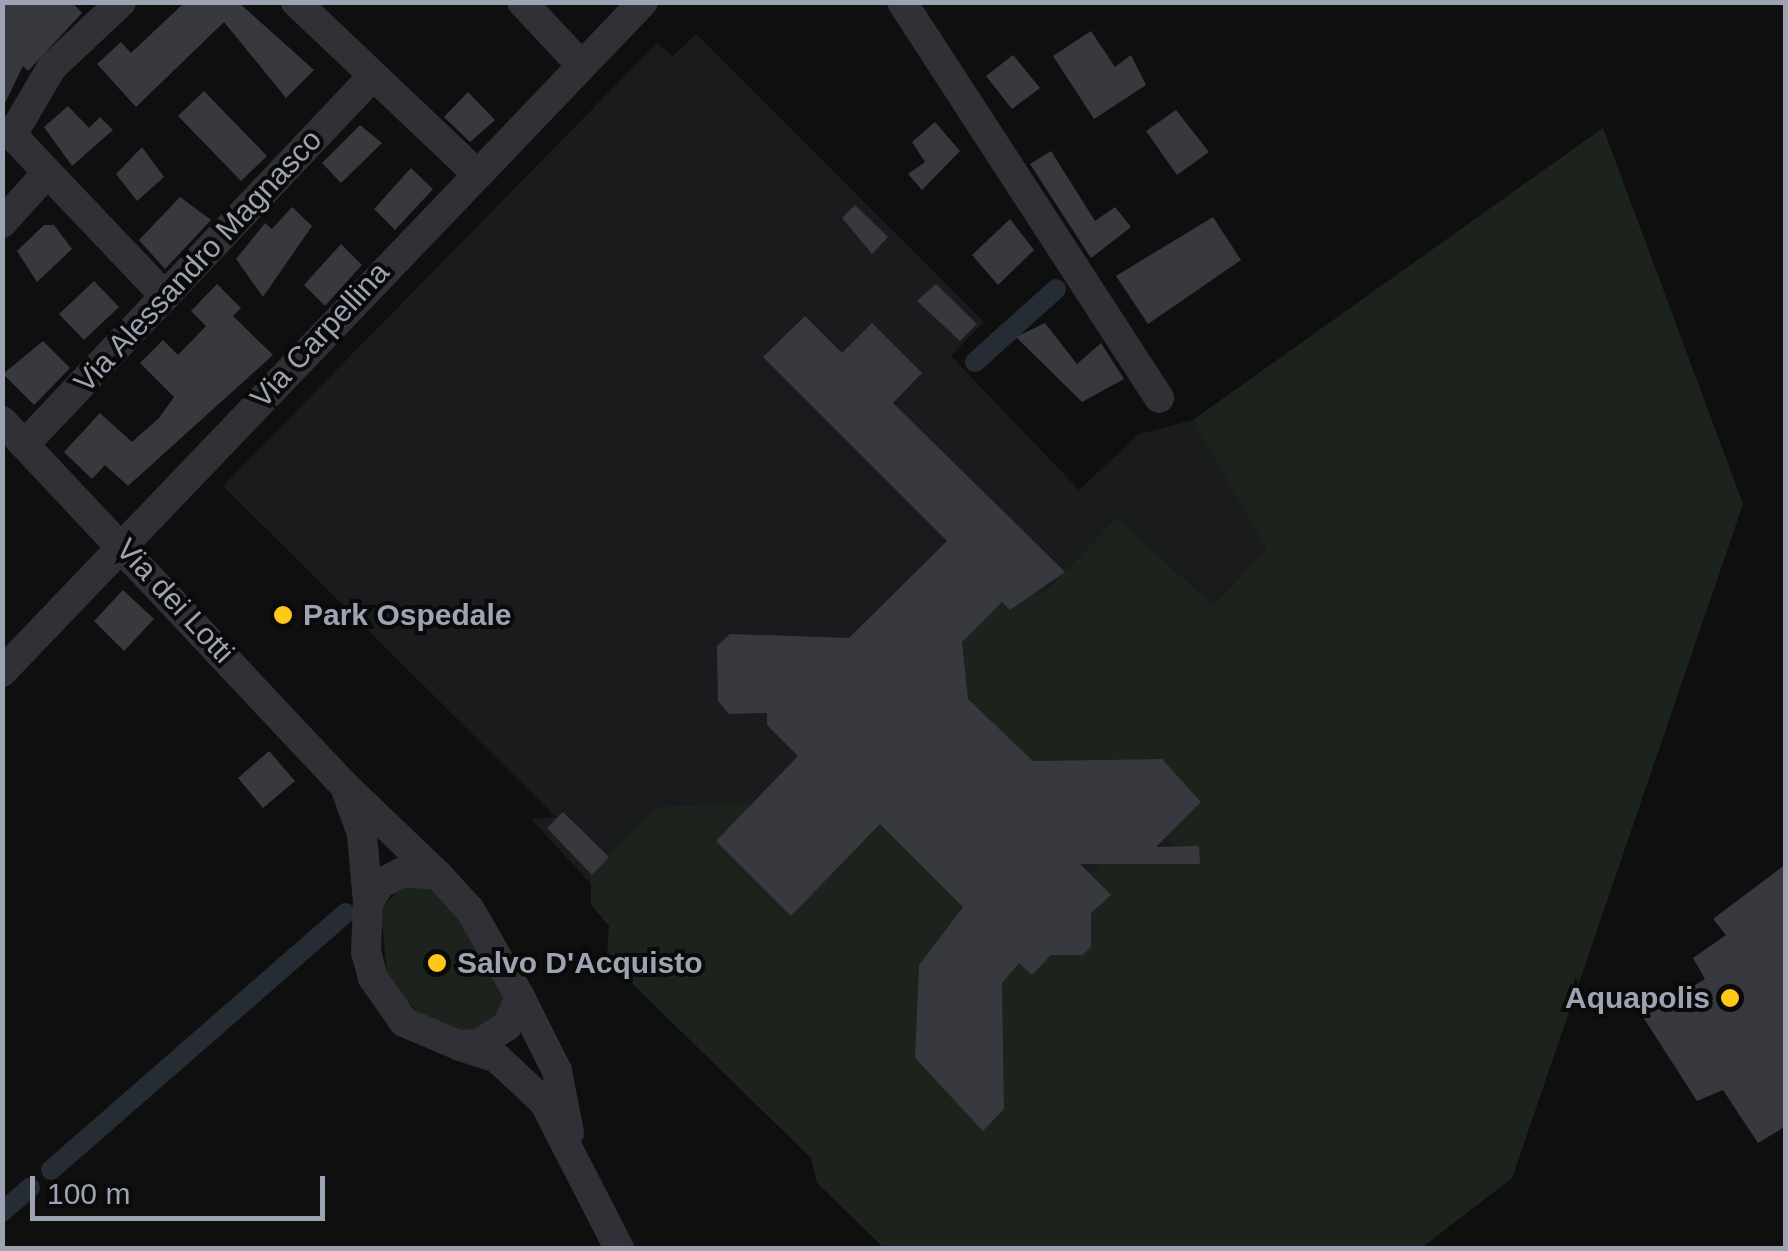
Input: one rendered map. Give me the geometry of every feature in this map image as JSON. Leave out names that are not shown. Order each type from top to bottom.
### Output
[{"type":"street","points":[[121,2],[52,67],[12,135],[45,175],[164,296]]},
{"type":"street","points":[[296,2],[371,78],[474,172]]},
{"type":"street","points":[[522,2],[582,65]]},
{"type":"street","name":"Via Carpellina","points":[[2,672],[474,172],[643,2]]},
{"type":"street","points":[[902,2],[1158,398]]},
{"type":"street","name":"Via Alessandro Magnasco","points":[[25,444],[371,78]]},
{"type":"street","points":[[2,223],[45,175]]},
{"type":"street","name":"Via dei Lotti","points":[[2,421],[123,543],[344,784],[438,875],[513,972],[520,997],[557,1071],[571,1146]]},
{"type":"street","name":"Via dei Lotti","points":[[344,784],[362,834],[368,903],[366,952],[387,1002],[404,1022],[522,1075],[571,1146],[619,1248]]},
{"type":"street","points":[[368,903],[402,872],[438,875]]},
{"type":"street","points":[[458,1045],[492,1037],[516,1014],[520,997]]},
{"type":"shaded area","points":[[696,34],[984,322],[951,356],[1079,490],[1139,434],[1193,420],[1603,128],[1743,504],[1512,1178],[1421,1248],[1116,1248],[649,947],[531,819],[556,817],[223,486],[657,43],[673,56]]},
{"type":"shaded area","points":[[1603,128],[1743,504],[1512,1178],[1421,1248],[884,1248],[817,1183],[811,1158],[607,959],[609,926],[591,905],[591,873],[659,807],[752,803],[718,842],[793,914],[880,824],[963,907],[919,965],[915,1058],[984,1130],[1004,1109],[1002,983],[1019,963],[1033,973],[1051,955],[1083,955],[1091,947],[1091,913],[1109,896],[1090,874],[1100,864],[1200,864],[1199,846],[1176,847],[1166,837],[1201,802],[1162,759],[1033,761],[968,699],[962,642],[997,607],[1024,592],[1045,592],[1117,518],[1213,606],[1267,550],[1193,420]]},
{"type":"shaded area","points":[[405,884],[440,889],[507,995],[498,1021],[465,1032],[417,1012],[387,976],[381,908]]},
{"type":"building","points":[[2,2],[72,2],[82,13],[28,71],[23,66],[2,109]]},
{"type":"building","points":[[185,2],[238,2],[314,70],[286,98],[224,22],[136,107],[97,64],[121,42],[131,53]]},
{"type":"building","points":[[1091,31],[1115,67],[1131,55],[1146,85],[1094,119],[1053,56]]},
{"type":"building","points":[[1013,55],[1040,88],[1012,109],[986,76]]},
{"type":"building","points":[[204,91],[267,156],[241,181],[178,116]]},
{"type":"building","points":[[468,92],[495,120],[470,142],[444,117]]},
{"type":"building","points":[[68,106],[89,128],[100,117],[113,130],[72,166],[44,127]]},
{"type":"building","points":[[1176,110],[1209,152],[1177,175],[1146,131]]},
{"type":"building","points":[[935,122],[960,151],[922,190],[908,174],[925,162],[912,142]]},
{"type":"building","points":[[360,125],[382,143],[341,183],[322,163]]},
{"type":"building","points":[[142,147],[164,177],[137,201],[116,174]]},
{"type":"building","points":[[1051,151],[1095,221],[1115,207],[1131,227],[1091,258],[1030,164]]},
{"type":"building","points":[[411,168],[433,189],[395,230],[374,209]]},
{"type":"building","points":[[180,197],[211,220],[165,269],[139,240]]},
{"type":"building","points":[[855,205],[888,237],[872,254],[842,218]]},
{"type":"building","points":[[292,207],[312,226],[263,297],[236,259],[265,223],[272,229]]},
{"type":"building","points":[[1213,217],[1241,260],[1148,324],[1116,276]]},
{"type":"building","points":[[1010,219],[1034,250],[998,285],[972,255]]},
{"type":"building","points":[[44,225],[54,225],[72,249],[37,282],[17,251]]},
{"type":"building","points":[[341,244],[362,265],[325,306],[304,285]]},
{"type":"building","points":[[94,281],[119,307],[84,340],[59,314]]},
{"type":"building","points":[[217,284],[241,308],[233,316],[273,355],[128,486],[105,465],[92,479],[64,452],[100,413],[132,442],[159,418],[174,397],[140,363],[163,340],[178,355],[206,326],[191,311]]},
{"type":"building","points":[[936,284],[977,324],[960,341],[917,301]]},
{"type":"building","points":[[805,316],[842,353],[872,323],[922,373],[893,403],[1065,572],[1010,610],[1002,602],[962,642],[968,699],[1033,761],[1162,759],[1201,802],[1156,847],[1199,846],[1200,864],[1080,864],[1111,895],[1091,913],[1091,947],[1083,955],[1051,955],[1032,975],[1019,963],[1002,983],[1004,1109],[983,1131],[915,1058],[919,965],[963,907],[880,824],[791,916],[716,841],[798,756],[767,725],[767,713],[729,714],[718,701],[717,646],[730,634],[849,638],[947,541],[763,357]]},
{"type":"building","points":[[1045,323],[1077,364],[1101,343],[1124,379],[1082,402],[1016,337]]},
{"type":"building","points":[[43,341],[70,368],[34,405],[3,374]]},
{"type":"building","points":[[123,590],[154,619],[124,651],[94,621]]},
{"type":"building","points":[[269,751],[295,781],[263,808],[238,778]]},
{"type":"building","points":[[563,812],[609,857],[592,875],[547,828]]},
{"type":"building","name":"Aquapolis","points":[[1786,864],[1786,1126],[1758,1143],[1723,1090],[1697,1101],[1643,1017],[1705,979],[1693,958],[1726,935],[1713,919]]},
{"type":"waterway","points":[[975,362],[1056,289]]},
{"type":"waterway","points":[[51,1170],[346,913]]},
{"type":"waterway","points":[[2,1212],[30,1188]]},
{"type":"place","name":"Park Ospedale","points":[[283,615]]},
{"type":"place","name":"Salvo D'Acquisto","points":[[437,963]]},
{"type":"place","name":"Aquapolis","points":[[1730,998]]}]
